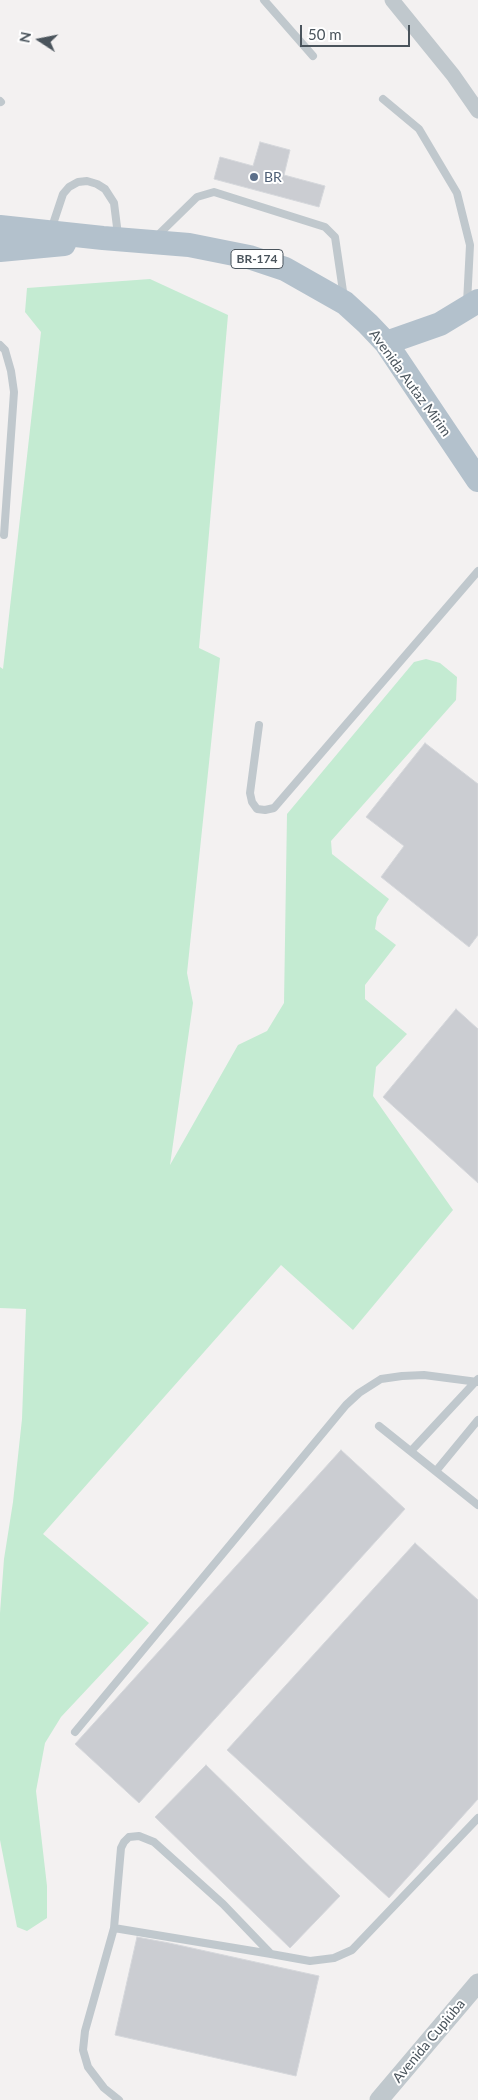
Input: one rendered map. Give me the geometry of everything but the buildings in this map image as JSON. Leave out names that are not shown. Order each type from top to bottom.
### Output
[{"type":"main road","name":"Avenida Autaz Mirim","points":[[0,227],[189,245],[250,257],[285,269],[345,303],[386,343],[478,480]]},
{"type":"main road","name":"Avenida Autaz Mirim","points":[[0,250],[111,239]]},
{"type":"main road","points":[[386,343],[440,324],[472,305]]},
{"type":"street","points":[[392,0],[453,76],[478,111]]},
{"type":"street","name":"Avenida Cupiúba","points":[[379,2100],[478,1983]]},
{"type":"lane","points":[[264,0],[313,56]]},
{"type":"lane","points":[[383,99],[419,129],[457,193],[470,245],[472,305]]},
{"type":"lane","points":[[50,233],[63,194],[68,187],[78,182],[87,182],[97,184],[105,189],[114,203],[111,239]]},
{"type":"lane","points":[[151,242],[197,197],[214,192],[326,227],[335,237],[345,303]]},
{"type":"lane","points":[[0,345],[5,350],[11,370],[14,392],[4,535]]},
{"type":"lane","points":[[259,725],[250,793],[252,802],[257,809],[265,810],[274,808],[478,571]]},
{"type":"lane","points":[[75,1732],[346,1405],[359,1392],[381,1380],[402,1376],[424,1375],[478,1380]]},
{"type":"lane","points":[[411,1451],[478,1380]]},
{"type":"lane","points":[[436,1471],[478,1420]]},
{"type":"lane","points":[[379,1426],[478,1505]]},
{"type":"lane","points":[[114,1928],[310,1961],[334,1958],[352,1950],[478,1818]]},
{"type":"lane","points":[[119,2100],[104,2088],[88,2067],[83,2050],[84,2032],[114,1928],[121,1848],[124,1842],[130,1837],[139,1836],[154,1842],[223,1904],[271,1954]]},
{"type":"green space","points":[[150,279],[228,315],[199,648],[220,658],[187,973],[193,1003],[170,1165],[238,1045],[267,1031],[284,1003],[287,814],[414,662],[426,659],[440,663],[457,677],[456,700],[331,841],[332,854],[389,899],[377,917],[375,929],[396,945],[365,985],[365,999],[407,1034],[376,1067],[373,1096],[453,1210],[353,1330],[281,1265],[43,1534],[149,1623],[61,1717],[45,1743],[36,1791],[47,1886],[47,1918],[27,1931],[17,1927],[0,1840],[0,1613],[4,1559],[13,1502],[22,1419],[26,1309],[0,1308],[0,667],[3,669],[41,332],[25,312],[27,288]]},
{"type":"place","name":"BR","points":[[254,177]]}]
